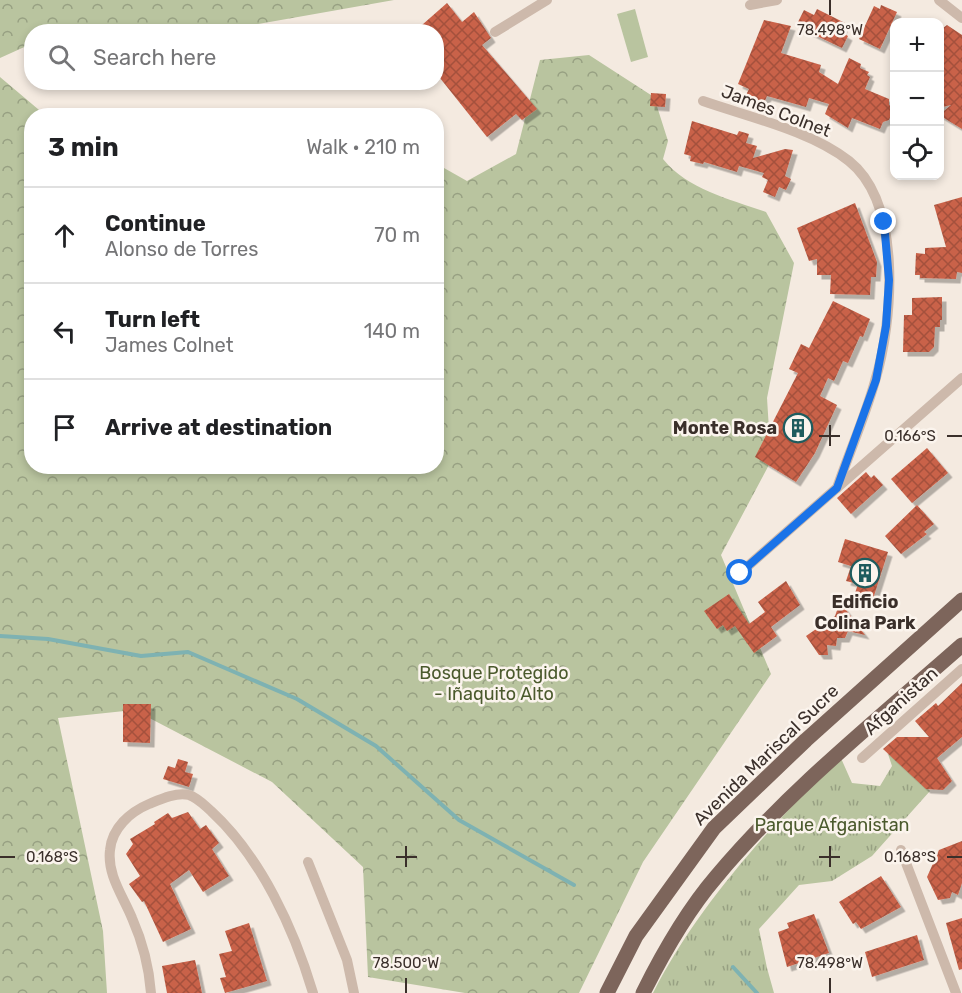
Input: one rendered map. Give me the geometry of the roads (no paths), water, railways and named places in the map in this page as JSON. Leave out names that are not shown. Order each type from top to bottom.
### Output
[{"type":"main road","name":"Avenida Mariscal Sucre","points":[[607,993],[636,936],[714,828],[806,740],[962,600]]},
{"type":"main road","points":[[643,993],[664,950],[714,878],[771,816],[962,645]]},
{"type":"street","points":[[495,32],[547,0]]},
{"type":"street","points":[[750,5],[777,0]]},
{"type":"street","points":[[939,0],[962,18]]},
{"type":"street","name":"James Colnet","points":[[703,101],[824,144],[861,172],[880,209],[889,280],[887,321],[876,380],[837,488]]},
{"type":"street","points":[[740,573],[962,378]]},
{"type":"street","name":"Afganistan","points":[[862,758],[962,669]]},
{"type":"street","points":[[151,993],[149,964],[133,920],[111,873],[110,848],[118,827],[124,819],[143,806],[178,795],[197,799],[219,819],[244,851],[287,924],[313,993]]},
{"type":"street","points":[[901,850],[956,993]]},
{"type":"street","points":[[308,862],[347,960],[354,993]]},
{"type":"waterway","points":[[0,636],[48,639],[141,656],[188,652],[297,699],[376,746],[459,820],[574,885]]},
{"type":"waterway","points":[[733,967],[757,993]]},
{"type":"place","name":"Monte Rosa","points":[[798,428]]},
{"type":"place","name":"Edificio Colina Park","points":[[865,573]]},
{"type":"park label","name":"Bosque Protegido - Iñaquito Alto","points":[[494,683]]},
{"type":"park label","name":"Parque Afganistan","points":[[832,825]]}]
